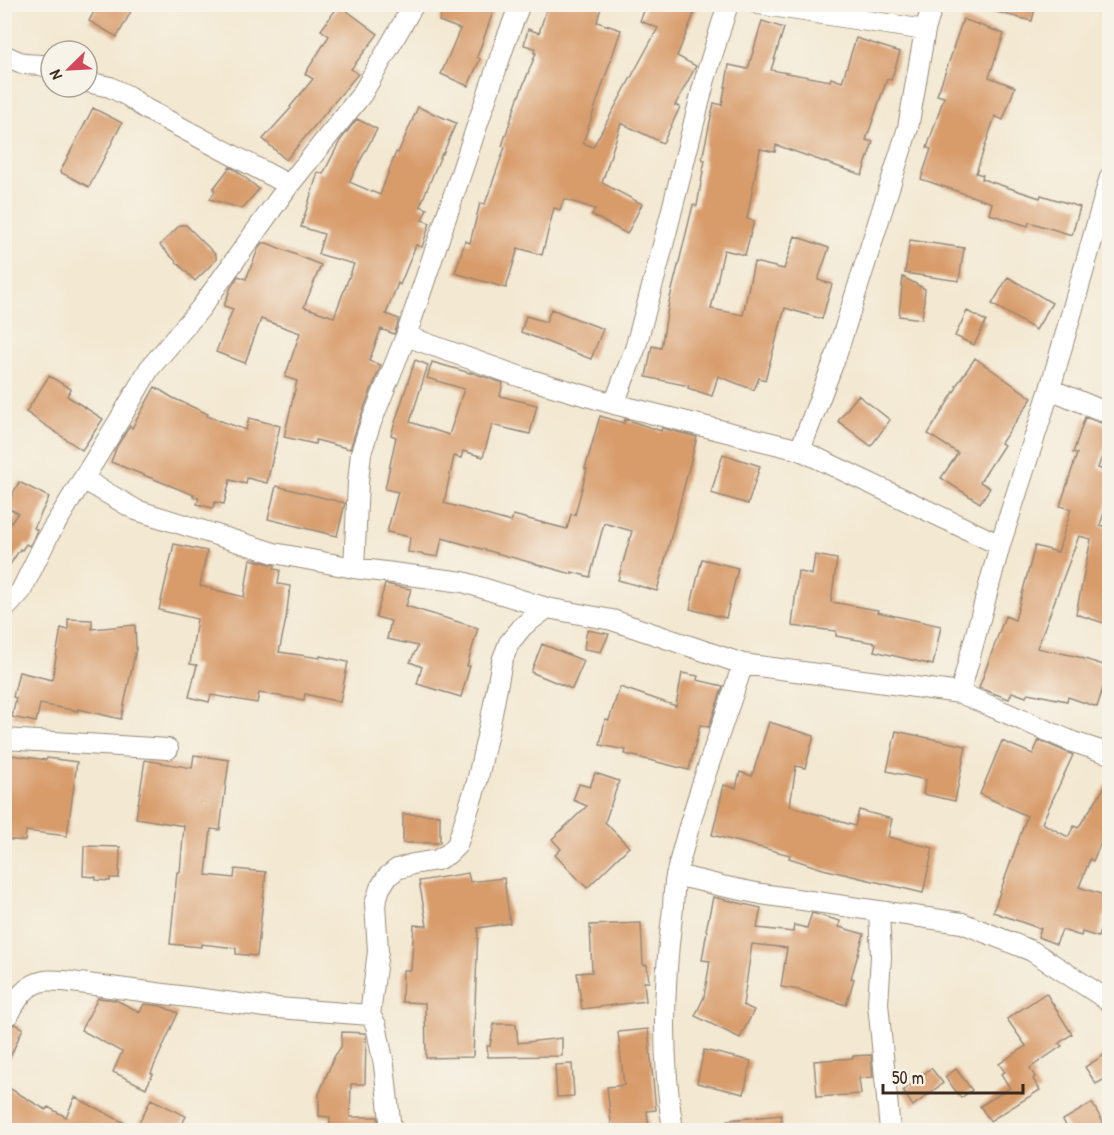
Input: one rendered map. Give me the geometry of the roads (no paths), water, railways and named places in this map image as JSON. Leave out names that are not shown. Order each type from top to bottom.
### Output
[{"type":"street","points":[[4,610],[21,591],[48,536],[149,369],[200,309],[289,185],[362,94],[414,4]]},
{"type":"street","points":[[354,568],[357,482],[361,453],[406,336],[519,4]]},
{"type":"street","points":[[614,404],[635,349],[705,79],[728,4]]},
{"type":"street","points":[[759,4],[925,30]]},
{"type":"street","points":[[800,450],[836,356],[908,128],[925,30],[933,4]]},
{"type":"street","points":[[4,55],[24,64],[39,65]]},
{"type":"street","points":[[99,85],[128,96],[146,109],[289,185]]},
{"type":"street","points":[[960,693],[1000,545],[1050,390],[1110,177]]},
{"type":"street","points":[[406,336],[521,377],[614,404],[800,450],[1000,545]]},
{"type":"street","points":[[1050,390],[1110,414]]},
{"type":"street","points":[[83,479],[136,510],[274,553],[354,568],[463,582],[547,608],[612,621],[743,664],[960,693],[1073,742],[1110,754]]},
{"type":"street","points":[[391,1131],[384,1065],[376,1025],[370,1015],[378,951],[375,904],[380,888],[387,877],[397,869],[437,860],[448,854],[456,845],[477,782],[502,661],[509,643],[523,626],[547,608]]},
{"type":"street","points":[[673,1131],[668,1100],[664,1025],[667,955],[676,875],[694,811],[743,664]]},
{"type":"street","points":[[4,740],[168,749]]},
{"type":"street","points":[[676,875],[761,894],[962,923],[1032,951],[1110,1003]]},
{"type":"street","points":[[879,910],[881,957],[878,1003],[890,1131]]},
{"type":"street","points":[[9,1014],[17,998],[29,987],[44,981],[64,981],[265,1007],[370,1015]]}]
